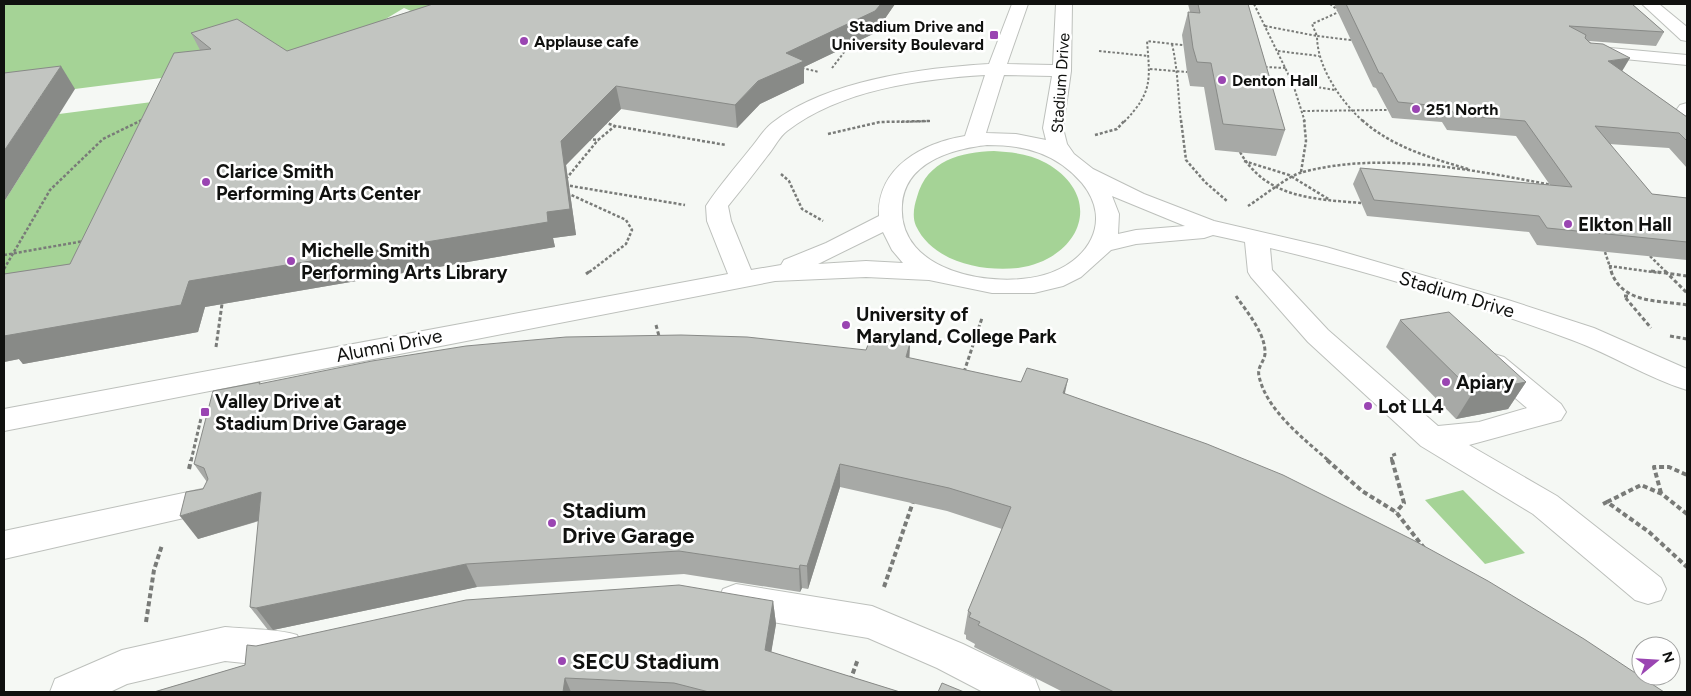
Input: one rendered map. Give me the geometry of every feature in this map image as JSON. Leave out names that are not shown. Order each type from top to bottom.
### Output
[{"type":"street","points":[[974,140],[978,122],[1020,4]]},
{"type":"street","name":"Stadium Drive","points":[[1064,4],[1062,71],[1053,128],[1057,144],[1067,159]]},
{"type":"street","points":[[1650,4],[1687,36]]},
{"type":"street","points":[[1588,52],[1687,60]]},
{"type":"street","points":[[742,279],[716,211],[719,204],[778,128],[802,113],[861,88],[942,72],[996,69],[1062,71]]},
{"type":"street","points":[[775,273],[866,269],[931,272],[997,286],[1036,284],[1062,277],[1076,270],[1102,245],[1106,230],[1106,207],[1102,195],[1086,174],[1067,159],[1055,151],[1033,143],[998,139],[974,140],[943,148],[913,164],[900,178],[892,196],[889,220],[901,246],[922,267],[931,272]]},
{"type":"street","name":"Stadium Drive","points":[[1086,174],[1168,213],[1499,306],[1584,334],[1687,380]]},
{"type":"street","points":[[775,273],[836,248],[889,220]]},
{"type":"street","name":"Stadium Drive","points":[[1102,245],[1148,235],[1220,229]]},
{"type":"street","points":[[1257,237],[1260,272],[1318,336],[1432,438],[1545,505],[1648,589]]},
{"type":"street","name":"Alumni Drive","points":[[4,420],[775,273]]},
{"type":"street","points":[[1432,438],[1479,433],[1551,412],[1494,364]]},
{"type":"street","points":[[4,545],[192,505]]},
{"type":"street","points":[[704,594],[872,622],[950,656],[1021,692]]},
{"type":"street","points":[[69,692],[122,668],[225,644],[273,649],[312,641]]},
{"type":"path","points":[[1254,4],[1278,50],[1303,111],[1306,132],[1300,172]]},
{"type":"path","points":[[1330,4],[1340,11]]},
{"type":"path","points":[[1349,10],[1340,11],[1312,24],[1317,36],[1316,50],[1336,90],[1349,110],[1376,133],[1414,152],[1476,171]]},
{"type":"path","points":[[1265,26],[1317,36],[1351,40]]},
{"type":"path","points":[[802,68],[827,74],[852,41]]},
{"type":"path","points":[[1095,135],[1117,130],[1140,105],[1150,80],[1146,41],[1183,45]]},
{"type":"path","points":[[1172,44],[1178,71],[1177,85],[1186,160],[1205,182],[1234,205]]},
{"type":"path","points":[[1278,50],[1319,56]]},
{"type":"path","points":[[1099,51],[1148,56]]},
{"type":"path","points":[[1262,67],[1286,68]]},
{"type":"path","points":[[1150,69],[1187,72]]},
{"type":"path","points":[[1291,83],[1336,90]]},
{"type":"path","points":[[1303,111],[1388,110]]},
{"type":"path","points":[[4,269],[50,190],[103,140],[145,119]]},
{"type":"path","points":[[599,119],[615,126],[732,146]]},
{"type":"path","points":[[771,135],[814,138],[880,122],[936,121]]},
{"type":"path","points":[[586,274],[626,244],[632,230],[626,220],[589,201],[561,190],[562,184],[598,140],[615,126]]},
{"type":"path","points":[[582,143],[587,139],[598,140]]},
{"type":"path","points":[[1240,152],[1253,174],[1278,188],[1302,197],[1361,203]]},
{"type":"path","points":[[1244,161],[1275,168],[1294,177],[1330,200]]},
{"type":"path","points":[[750,163],[785,176],[795,191],[801,208],[830,225]]},
{"type":"path","points":[[1240,209],[1278,188],[1300,172],[1356,164],[1416,164],[1476,171],[1560,186]]},
{"type":"path","points":[[562,184],[688,205]]},
{"type":"path","points":[[4,255],[86,241],[83,249]]},
{"type":"path","points":[[1604,252],[1614,280],[1629,296]]},
{"type":"path","points":[[1650,256],[1687,293]]},
{"type":"path","points":[[1609,266],[1687,276]]},
{"type":"path","points":[[1235,295],[1256,326],[1264,344],[1265,355],[1259,367],[1259,376],[1275,410],[1298,434],[1362,491],[1396,512],[1425,549]]},
{"type":"path","points":[[1656,334],[1624,296],[1687,305]]},
{"type":"path","points":[[218,338],[222,304]]},
{"type":"path","points":[[962,376],[982,318]]},
{"type":"path","points":[[1664,335],[1687,339]]},
{"type":"path","points":[[140,664],[154,570],[192,505],[190,470],[200,425]]},
{"type":"path","points":[[1396,512],[1404,503],[1391,456],[1432,438]]},
{"type":"path","points":[[195,441],[205,440]]},
{"type":"path","points":[[1662,494],[1654,467],[1669,467],[1687,475]]},
{"type":"path","points":[[1607,502],[1641,485],[1662,494],[1687,514]]},
{"type":"green space","points":[[4,4],[463,4],[418,14],[404,8],[332,51],[177,76],[4,98]]},
{"type":"green space","points":[[183,98],[88,290],[4,339],[4,202],[59,114]]},
{"type":"green space","points":[[994,151],[1034,157],[1046,163],[1065,177],[1076,192],[1080,209],[1078,225],[1070,240],[1057,253],[1040,262],[1018,268],[1004,269],[974,266],[960,262],[934,248],[916,226],[914,215],[917,197],[922,184],[937,166],[947,160],[969,153]]},
{"type":"green space","points":[[1463,490],[1525,553],[1485,564],[1425,500]]},
{"type":"building","name":"Clarice Smith Performing Arts Center","points":[[433,4],[881,4],[875,11],[786,53],[804,61],[758,81],[735,105],[616,86],[561,141],[570,209],[547,212],[548,222],[189,281],[181,305],[4,336],[4,274],[70,264],[174,53],[211,49],[191,33],[237,19],[287,51]]},
{"type":"building","name":"Denton Hall","points":[[1198,4],[1248,4],[1285,130],[1223,124],[1211,63],[1197,62],[1193,48],[1188,12],[1200,13]]},
{"type":"building","points":[[1346,4],[1632,4],[1664,32],[1569,26],[1586,35],[1585,38],[1590,43],[1603,44],[1630,58],[1608,61],[1687,117],[1687,141],[1679,133],[1595,126],[1652,194],[1687,198],[1687,242],[1547,228],[1539,216],[1374,200],[1360,168],[1572,187],[1525,121],[1455,115],[1449,107],[1398,102],[1382,73],[1379,73]]},
{"type":"building","points":[[61,66],[4,151],[4,73]]},
{"type":"building","points":[[1449,312],[1526,382],[1473,392],[1400,320]]},
{"type":"building","name":"Stadium Drive Garage","points":[[681,335],[747,337],[866,350],[871,337],[910,343],[906,357],[1021,382],[1027,368],[1068,379],[1063,393],[1207,444],[1283,475],[1413,540],[1488,581],[1584,639],[1631,670],[1631,686],[1655,686],[1664,692],[1114,692],[978,625],[980,622],[969,617],[971,613],[968,611],[1011,507],[949,488],[840,464],[807,566],[800,565],[799,569],[679,551],[466,564],[256,608],[250,607],[261,492],[180,516],[186,492],[203,489],[208,479],[204,468],[194,464],[213,391],[260,382],[259,384],[372,361],[466,346],[566,337]]},
{"type":"building","points":[[679,585],[773,601],[765,650],[900,692],[709,692],[674,683],[565,678],[563,692],[154,692],[245,665],[247,645],[256,646],[466,600]]},
{"type":"building","points":[[942,683],[964,692],[938,692]]},
{"type":"place","name":"Stadium Drive and University Boulevard","points":[[994,35]]},
{"type":"place","name":"Applause cafe","points":[[524,41]]},
{"type":"place","name":"Denton Hall","points":[[1222,80]]},
{"type":"place","name":"251 North","points":[[1416,109]]},
{"type":"place","name":"Clarice Smith Performing Arts Center","points":[[206,182]]},
{"type":"place","name":"Elkton Hall","points":[[1568,224]]},
{"type":"place","name":"Michelle Smith Performing Arts Library","points":[[291,261]]},
{"type":"place","name":"University of Maryland, College Park","points":[[846,325]]},
{"type":"place","name":"Apiary","points":[[1446,382]]},
{"type":"place","name":"Lot LL4","points":[[1368,406]]},
{"type":"place","name":"Valley Drive at Stadium Drive Garage","points":[[205,412]]},
{"type":"place","name":"Stadium Drive Garage","points":[[552,523]]},
{"type":"place","name":"SECU Stadium","points":[[562,661]]}]
